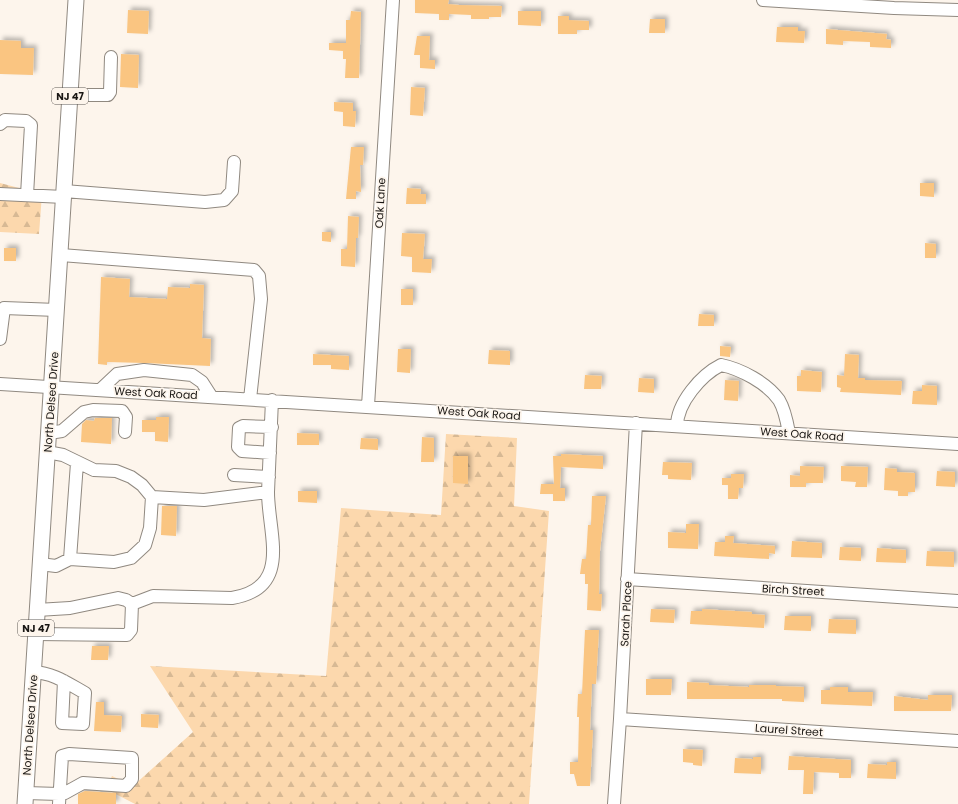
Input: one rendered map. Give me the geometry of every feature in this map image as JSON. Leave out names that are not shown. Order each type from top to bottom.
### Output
[{"type":"main road","name":"North Delsea Drive","points":[[25,798],[76,0]]},
{"type":"street","name":"Oak Lane","points":[[368,406],[392,0]]},
{"type":"street","points":[[763,0],[894,8],[958,10]]},
{"type":"street","points":[[70,95],[108,95],[110,92],[111,57]]},
{"type":"street","points":[[0,124],[5,120],[26,121],[30,125],[27,196]]},
{"type":"street","points":[[0,194],[27,196],[64,194],[205,202],[224,200],[232,191],[234,162]]},
{"type":"street","points":[[60,255],[254,270],[259,276],[261,299],[250,399]]},
{"type":"street","points":[[0,339],[4,308],[57,310]]},
{"type":"street","points":[[677,426],[677,416],[681,407],[700,381],[721,365],[742,373],[769,389],[779,401],[785,415],[789,433]]},
{"type":"street","points":[[100,390],[117,374],[144,370],[192,375],[202,382],[211,396]]},
{"type":"street","name":"West Oak Road","points":[[0,384],[211,396],[958,444]]},
{"type":"street","points":[[132,604],[153,596],[232,598],[245,596],[256,591],[264,584],[270,574],[273,549],[268,511],[272,400]]},
{"type":"street","points":[[49,433],[62,431],[84,412],[94,410],[122,411],[126,417],[125,432]]},
{"type":"street","name":"Sarah Place","points":[[614,804],[636,423]]},
{"type":"street","points":[[270,453],[242,451],[238,447],[239,428],[243,426],[272,427]]},
{"type":"street","points":[[40,564],[56,566],[70,559],[114,562],[131,558],[145,544],[150,528],[152,497],[142,485],[131,477],[116,471],[94,470],[63,455],[47,452]]},
{"type":"street","points":[[70,559],[77,463]]},
{"type":"street","points":[[234,475],[269,477]]},
{"type":"street","points":[[152,497],[204,500],[268,492]]},
{"type":"street","name":"Birch Street","points":[[627,579],[958,601]]},
{"type":"street","points":[[37,610],[57,610],[118,598],[126,600],[132,604]]},
{"type":"street","points":[[36,634],[127,635],[131,630],[132,604]]},
{"type":"street","points":[[33,672],[47,673],[64,681]]},
{"type":"street","name":"Laurel Street","points":[[620,719],[958,741]]},
{"type":"street","points":[[25,798],[59,799],[83,782],[126,786],[132,779],[132,758],[69,754],[62,756],[59,799]]},
{"type":"green space","points":[[0,183],[42,194],[39,234],[0,232]]},
{"type":"green space","points":[[446,434],[517,438],[514,506],[549,511],[529,804],[135,804],[106,789],[112,776],[133,786],[193,732],[150,666],[326,676],[341,508],[441,515]]},
{"type":"building","points":[[415,0],[449,0],[448,4],[502,6],[501,17],[471,19],[471,15],[449,14],[449,20],[439,20],[439,14],[415,13]]},
{"type":"building","points":[[128,10],[149,11],[148,34],[127,33]]},
{"type":"building","points":[[351,11],[361,12],[359,78],[345,78],[346,59],[343,59],[343,51],[329,50],[329,43],[346,43],[346,20],[350,20]]},
{"type":"building","points":[[518,11],[541,11],[541,26],[518,25]]},
{"type":"building","points":[[558,16],[569,16],[569,20],[589,21],[589,30],[577,30],[577,34],[558,34]]},
{"type":"building","points":[[650,19],[665,19],[665,33],[649,33]]},
{"type":"building","points":[[777,27],[798,27],[798,31],[805,31],[804,43],[776,42]]},
{"type":"building","points":[[826,29],[887,34],[886,39],[891,40],[891,48],[870,47],[870,42],[843,41],[843,45],[826,44]]},
{"type":"building","points":[[417,36],[430,36],[429,60],[435,60],[435,69],[420,68],[420,55],[414,55]]},
{"type":"building","points":[[0,40],[21,41],[21,48],[34,48],[33,75],[0,74]]},
{"type":"building","points":[[121,54],[139,55],[138,88],[120,87]]},
{"type":"building","points":[[411,87],[425,88],[423,116],[410,115]]},
{"type":"building","points":[[334,102],[353,103],[353,111],[356,111],[355,127],[343,126],[343,112],[334,111]]},
{"type":"building","points":[[351,147],[364,147],[363,165],[360,165],[361,192],[356,191],[356,199],[346,199]]},
{"type":"building","points":[[920,183],[934,183],[934,197],[920,196]]},
{"type":"building","points":[[407,188],[421,189],[420,194],[426,194],[426,204],[406,204]]},
{"type":"building","points":[[348,216],[359,217],[358,238],[356,238],[355,267],[341,266],[341,249],[347,249]]},
{"type":"building","points":[[322,232],[331,232],[331,242],[322,241]]},
{"type":"building","points":[[402,233],[425,234],[423,259],[432,259],[431,273],[412,272],[412,257],[401,256]]},
{"type":"building","points":[[925,243],[936,244],[936,258],[925,258]]},
{"type":"building","points":[[4,248],[16,248],[16,261],[4,261]]},
{"type":"building","points":[[101,277],[130,279],[129,297],[167,299],[168,287],[190,288],[190,284],[204,285],[202,338],[211,339],[210,366],[107,362],[107,365],[98,364]]},
{"type":"building","points":[[401,289],[413,289],[413,305],[401,305]]},
{"type":"building","points":[[699,314],[714,315],[714,326],[698,326]]},
{"type":"building","points":[[720,346],[731,347],[730,357],[720,356]]},
{"type":"building","points":[[398,349],[411,349],[410,373],[397,372]]},
{"type":"building","points":[[489,350],[510,351],[510,365],[488,364]]},
{"type":"building","points":[[313,354],[349,356],[349,370],[331,369],[331,365],[313,365]]},
{"type":"building","points":[[845,354],[859,355],[858,378],[865,378],[865,380],[902,381],[901,395],[840,392],[841,388],[837,387],[837,375],[844,376]]},
{"type":"building","points":[[801,370],[822,372],[821,392],[797,391],[797,376],[801,376]]},
{"type":"building","points":[[585,375],[602,376],[601,389],[584,389]]},
{"type":"building","points":[[639,378],[654,379],[654,393],[638,392]]},
{"type":"building","points":[[725,380],[739,381],[738,401],[724,400]]},
{"type":"building","points":[[922,385],[937,386],[937,405],[912,404],[913,391],[922,391]]},
{"type":"building","points":[[156,417],[169,417],[168,442],[155,441],[155,432],[142,432],[142,420],[156,420]]},
{"type":"building","points":[[95,418],[112,418],[111,444],[81,442],[82,424],[86,420],[94,421]]},
{"type":"building","points":[[297,433],[319,434],[319,445],[297,445]]},
{"type":"building","points":[[422,437],[434,438],[434,462],[421,462]]},
{"type":"building","points":[[361,438],[378,439],[378,450],[360,449]]},
{"type":"building","points":[[561,454],[603,456],[603,469],[561,467],[560,488],[565,488],[565,501],[553,501],[553,494],[540,494],[541,484],[554,484],[553,456],[561,456]]},
{"type":"building","points":[[453,456],[468,456],[468,484],[453,483]]},
{"type":"building","points":[[663,462],[692,463],[691,480],[668,479],[668,475],[662,475]]},
{"type":"building","points":[[800,466],[824,467],[823,483],[806,483],[806,487],[790,487],[790,475],[800,476]]},
{"type":"building","points":[[841,466],[868,467],[867,487],[855,487],[856,482],[841,481]]},
{"type":"building","points":[[885,468],[897,469],[897,472],[915,473],[915,492],[908,492],[908,496],[898,496],[898,491],[884,490]]},
{"type":"building","points":[[937,471],[955,472],[955,487],[936,486]]},
{"type":"building","points":[[731,474],[744,474],[743,488],[739,488],[738,499],[728,499],[728,485],[722,485],[722,478],[731,478]]},
{"type":"building","points":[[298,491],[317,491],[317,503],[298,502]]},
{"type":"building","points":[[592,496],[606,496],[600,551],[599,594],[602,594],[601,611],[587,610],[588,584],[585,584],[585,574],[580,574],[582,559],[586,559],[588,525],[591,525]]},
{"type":"building","points":[[162,506],[177,506],[176,536],[161,535]]},
{"type":"building","points":[[686,524],[699,524],[698,549],[668,548],[668,532],[686,533]]},
{"type":"building","points":[[725,536],[734,536],[733,543],[775,546],[775,554],[769,553],[769,559],[714,556],[715,542],[725,542]]},
{"type":"building","points":[[792,541],[822,543],[822,558],[791,557]]},
{"type":"building","points":[[840,547],[861,548],[861,561],[839,560]]},
{"type":"building","points":[[877,548],[906,550],[906,563],[876,562]]},
{"type":"building","points":[[927,551],[954,552],[954,567],[926,566]]},
{"type":"building","points":[[651,609],[675,610],[674,623],[650,622]]},
{"type":"building","points":[[702,609],[752,612],[752,614],[765,615],[764,628],[690,624],[691,611],[702,611]]},
{"type":"building","points":[[785,616],[811,616],[811,631],[784,630]]},
{"type":"building","points":[[829,619],[856,620],[856,634],[828,633]]},
{"type":"building","points":[[585,630],[599,630],[596,684],[592,684],[590,730],[593,730],[590,786],[577,786],[574,774],[570,774],[570,762],[578,762],[578,694],[582,694]]},
{"type":"building","points":[[92,646],[109,646],[108,660],[91,660]]},
{"type":"building","points":[[646,679],[672,679],[671,695],[646,695]]},
{"type":"building","points":[[687,682],[709,683],[709,685],[749,687],[749,685],[776,685],[804,687],[804,702],[782,701],[782,699],[687,699]]},
{"type":"building","points":[[830,687],[848,687],[848,692],[873,692],[872,706],[821,704],[821,690],[830,690]]},
{"type":"building","points":[[928,695],[952,695],[951,711],[894,711],[894,696],[928,700]]},
{"type":"building","points":[[96,702],[104,702],[104,715],[122,716],[121,732],[94,731]]},
{"type":"building","points":[[141,714],[159,715],[158,728],[141,727]]},
{"type":"building","points":[[683,749],[703,750],[702,766],[683,762]]},
{"type":"building","points":[[789,756],[851,760],[851,778],[839,778],[839,773],[814,772],[813,794],[803,794],[804,770],[788,770]]},
{"type":"building","points":[[753,757],[761,757],[761,774],[734,773],[735,758],[753,759]]},
{"type":"building","points":[[887,762],[896,762],[896,779],[867,778],[868,764],[887,765]]},
{"type":"building","points":[[85,791],[116,793],[116,804],[78,804],[78,794]]}]
